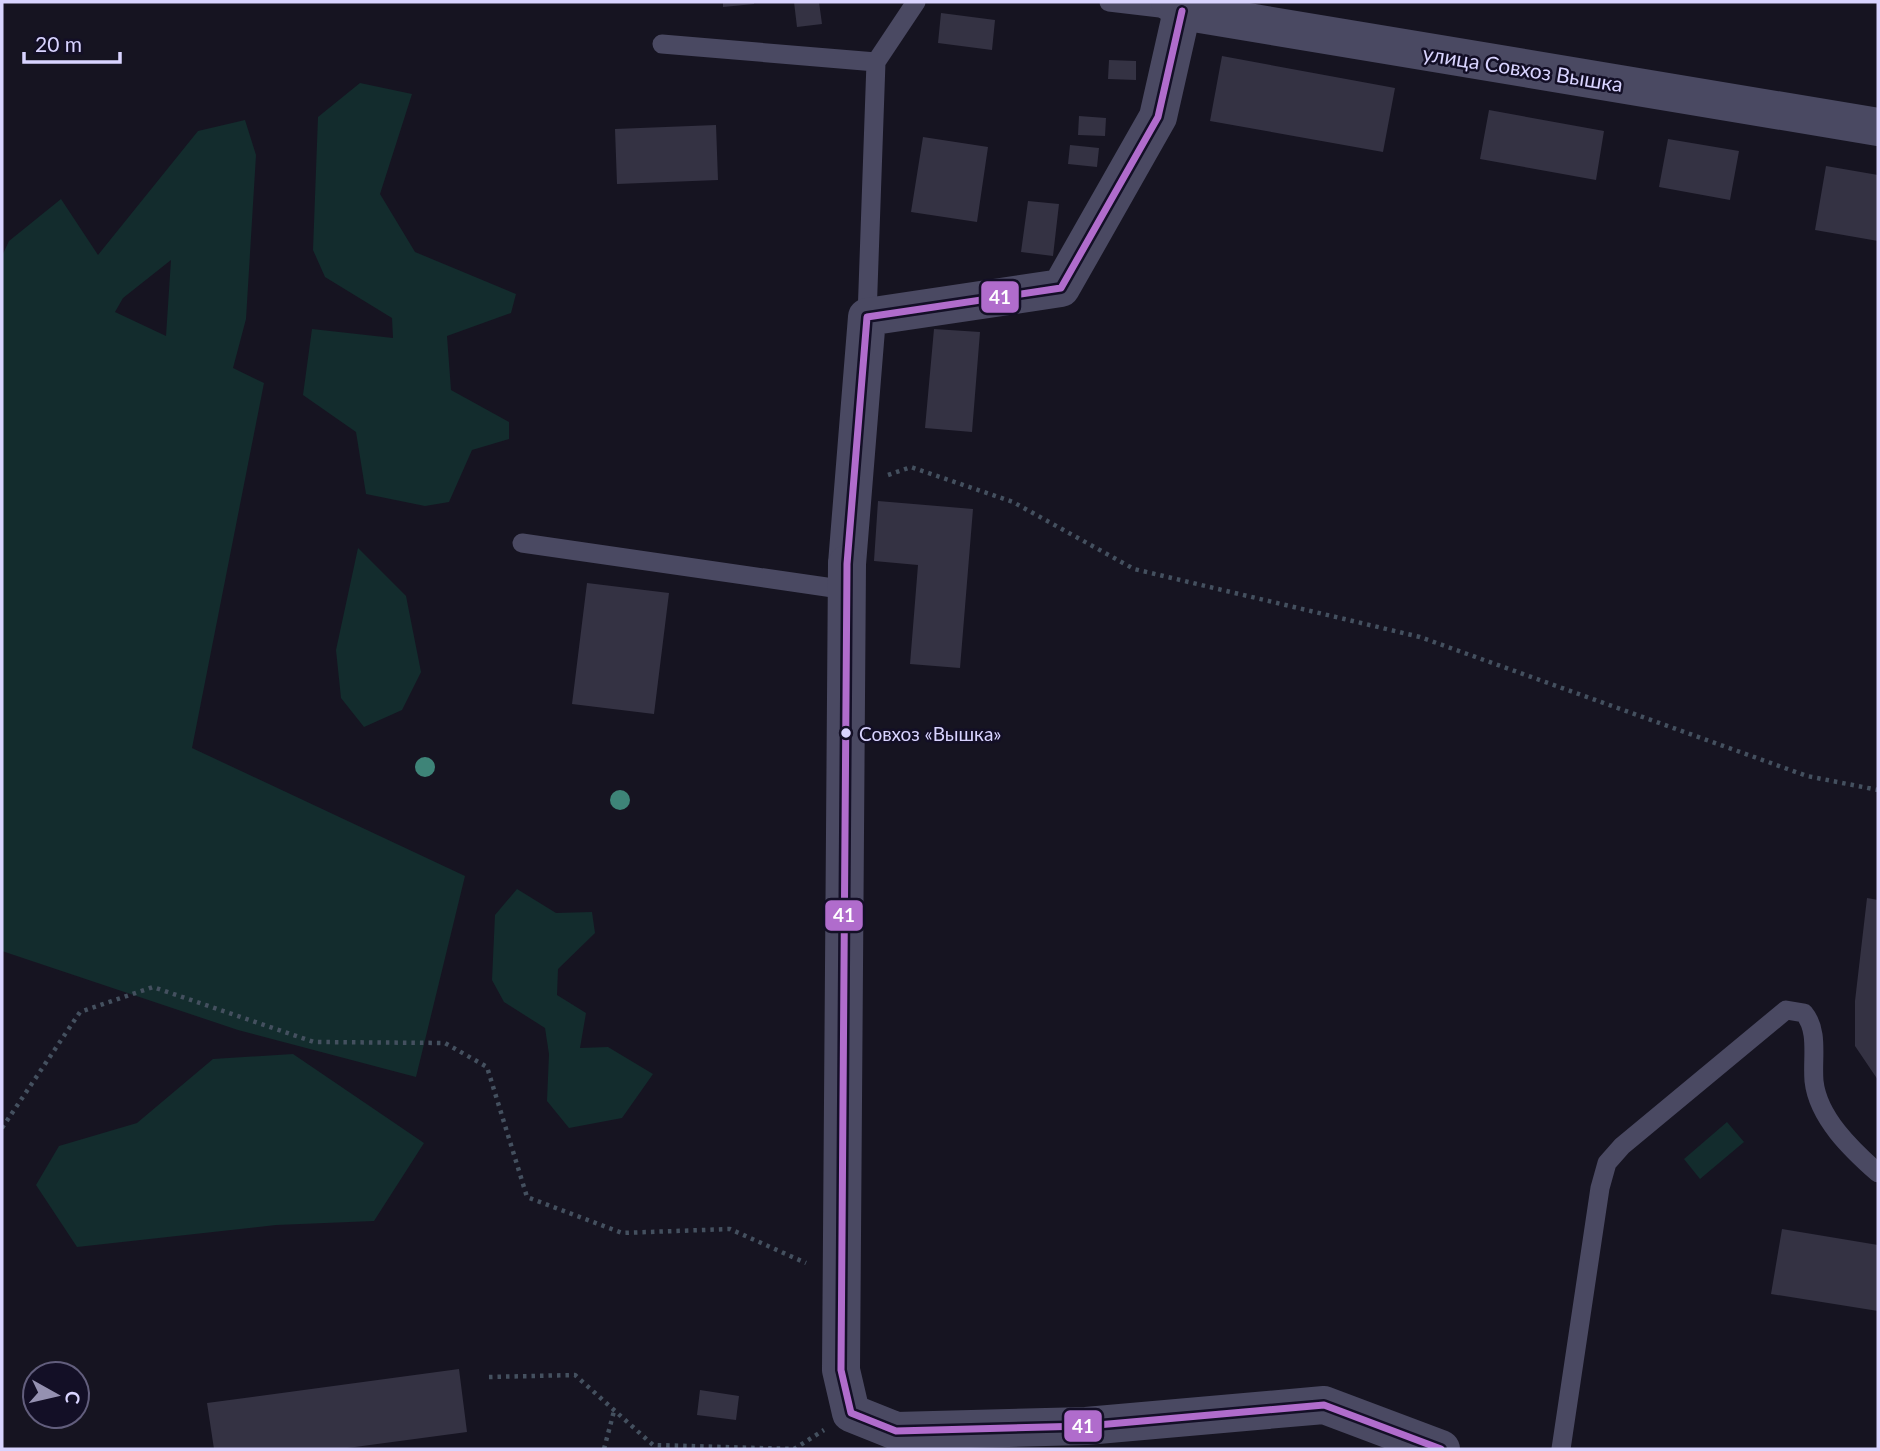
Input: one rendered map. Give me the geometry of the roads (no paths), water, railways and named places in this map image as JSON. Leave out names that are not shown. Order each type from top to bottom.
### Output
[{"type":"street","name":"улица Совхоз Вышка","points":[[1176,6],[1878,127]]},
{"type":"street","points":[[1176,6],[1158,117],[1060,288],[867,317],[847,577],[841,1370],[851,1413],[896,1431],[1086,1426],[1324,1405],[1441,1449]]},
{"type":"lane","points":[[867,317],[876,62],[916,2]]},
{"type":"lane","points":[[1108,2],[1176,6]]},
{"type":"lane","points":[[662,44],[876,62]]},
{"type":"lane","points":[[522,543],[847,577]]},
{"type":"lane","points":[[1561,1449],[1600,1188],[1607,1163],[1622,1146],[1786,1010],[1804,1013],[1812,1023],[1815,1084],[1829,1120],[1859,1156],[1878,1173]]},
{"type":"place","name":"Совхоз «Вышка»","points":[[846,733]]}]
